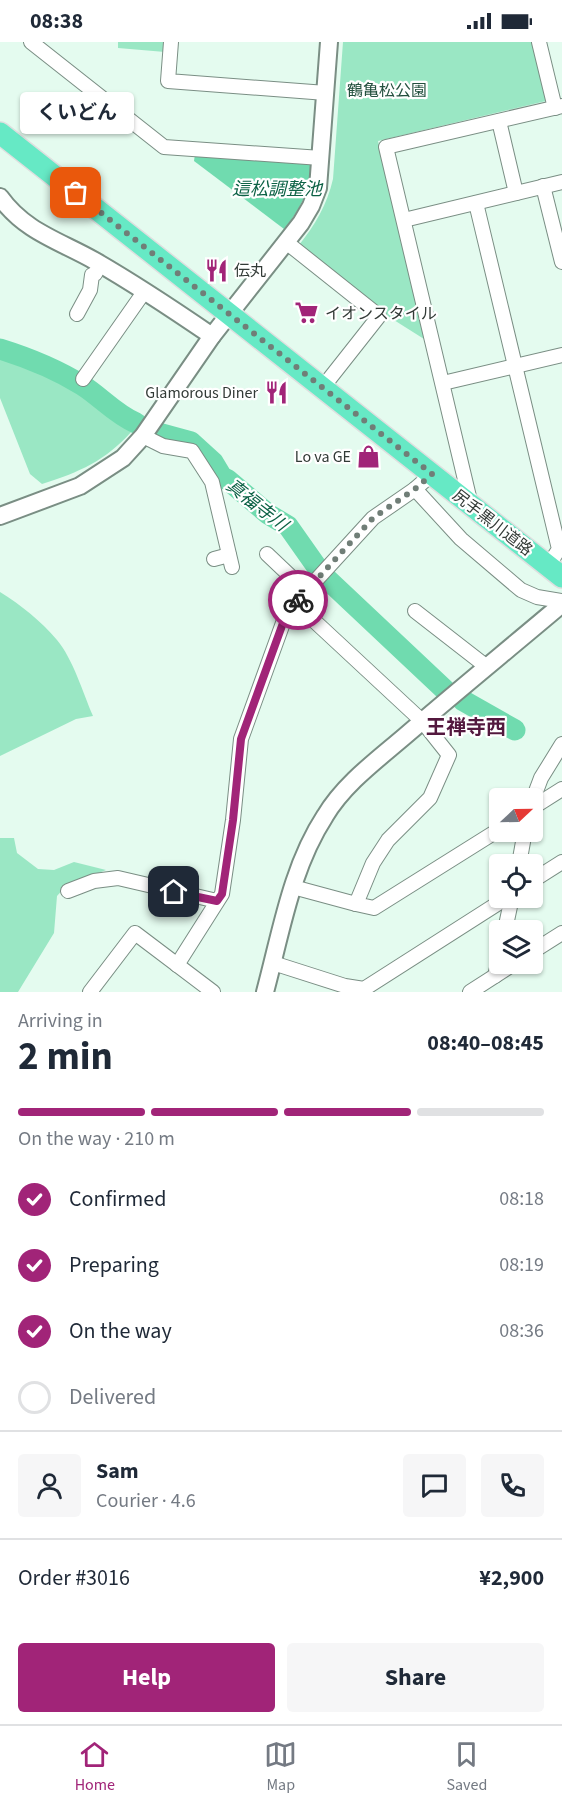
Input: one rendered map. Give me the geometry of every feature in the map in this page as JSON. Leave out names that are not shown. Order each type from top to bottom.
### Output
[{"type":"main road","name":"尻手黒川道路","points":[[0,133],[555,571]]},
{"type":"street","points":[[31,42],[47,47],[164,147],[321,158]]},
{"type":"street","points":[[171,42],[168,81],[326,93]]},
{"type":"street","points":[[0,516],[80,486],[123,458],[143,436],[212,336],[311,207],[318,188],[329,42]]},
{"type":"street","points":[[471,505],[386,147],[559,107],[539,42]]},
{"type":"street","points":[[499,121],[516,193]]},
{"type":"street","points":[[404,220],[562,182]]},
{"type":"street","points":[[543,186],[562,262]]},
{"type":"street","points":[[0,197],[8,208],[42,235],[100,264],[212,336]]},
{"type":"street","points":[[476,203],[559,549],[555,571]]},
{"type":"street","points":[[286,242],[379,316],[323,387]]},
{"type":"street","points":[[76,314],[90,290],[92,275],[95,274],[100,264]]},
{"type":"street","points":[[83,379],[144,292]]},
{"type":"street","points":[[443,383],[562,355]]},
{"type":"street","points":[[143,436],[163,446],[192,451],[212,482],[230,561],[214,559]]},
{"type":"street","points":[[177,965],[222,894],[241,739],[287,612],[373,518],[415,489],[432,474]]},
{"type":"street","points":[[415,489],[461,540],[521,590],[537,597],[562,602]]},
{"type":"street","points":[[267,554],[306,591]]},
{"type":"street","points":[[265,992],[293,887],[307,850],[324,817],[336,800],[422,721],[562,602]]},
{"type":"street","points":[[295,603],[422,721],[449,755],[430,798],[388,840],[373,863],[356,904]]},
{"type":"street","points":[[415,611],[487,667]]},
{"type":"street","points":[[537,788],[562,744]]},
{"type":"street","points":[[543,801],[562,789]]},
{"type":"street","points":[[293,887],[374,908],[489,836]]},
{"type":"street","points":[[543,874],[562,862]]},
{"type":"street","points":[[68,891],[94,881],[118,878],[217,901]]},
{"type":"street","points":[[273,963],[345,986],[364,989],[493,908]]},
{"type":"street","points":[[90,992],[135,933],[213,992]]},
{"type":"street","points":[[543,945],[562,933]]},
{"type":"street","points":[[470,992],[498,974]]},
{"type":"green space","points":[[118,42],[166,42],[165,52],[118,48]]},
{"type":"green space","name":"鶴亀松公園","points":[[343,42],[534,42],[546,101],[378,141],[424,339],[386,315],[299,245],[320,214],[333,179]]},
{"type":"green space","points":[[0,353],[62,377],[131,425],[132,431],[102,458],[68,475],[42,484],[30,474],[0,398]]},
{"type":"green space","points":[[0,592],[16,602],[44,626],[63,648],[73,666],[93,716],[76,719],[0,756]]},
{"type":"green space","points":[[0,838],[14,838],[17,853],[38,869],[54,870],[74,862],[106,870],[66,886],[57,896],[54,933],[18,992],[0,992]]},
{"type":"water","name":"這松調整池","points":[[195,154],[308,163],[311,166],[306,192],[295,215],[284,229],[194,161]]},
{"type":"waterway","name":"真福寺川","points":[[0,349],[42,364],[72,379],[121,415],[136,423]]},
{"type":"waterway","name":"真福寺川","points":[[158,433],[191,442],[213,462],[222,477],[268,514],[288,526],[319,570]]},
{"type":"waterway","name":"真福寺川","points":[[326,578],[445,690]]},
{"type":"waterway","name":"真福寺川","points":[[462,700],[515,730]]},
{"type":"way so far","points":[[76,193],[432,474],[415,489],[373,518],[298,600]]},
{"type":"place","name":"くいどん","points":[[76,193]]},
{"type":"place","name":"伝丸","points":[[216,270]]},
{"type":"place","name":"イオンスタイル","points":[[307,313]]},
{"type":"place","name":"Glamorous Diner","points":[[276,392]]},
{"type":"place","name":"Lo va GE","points":[[369,456]]},
{"type":"district","name":"王禅寺西","points":[[466,727]]},
{"type":"route","points":[[174,892],[217,901],[222,894],[233,820],[241,739],[287,612],[298,600]]}]
